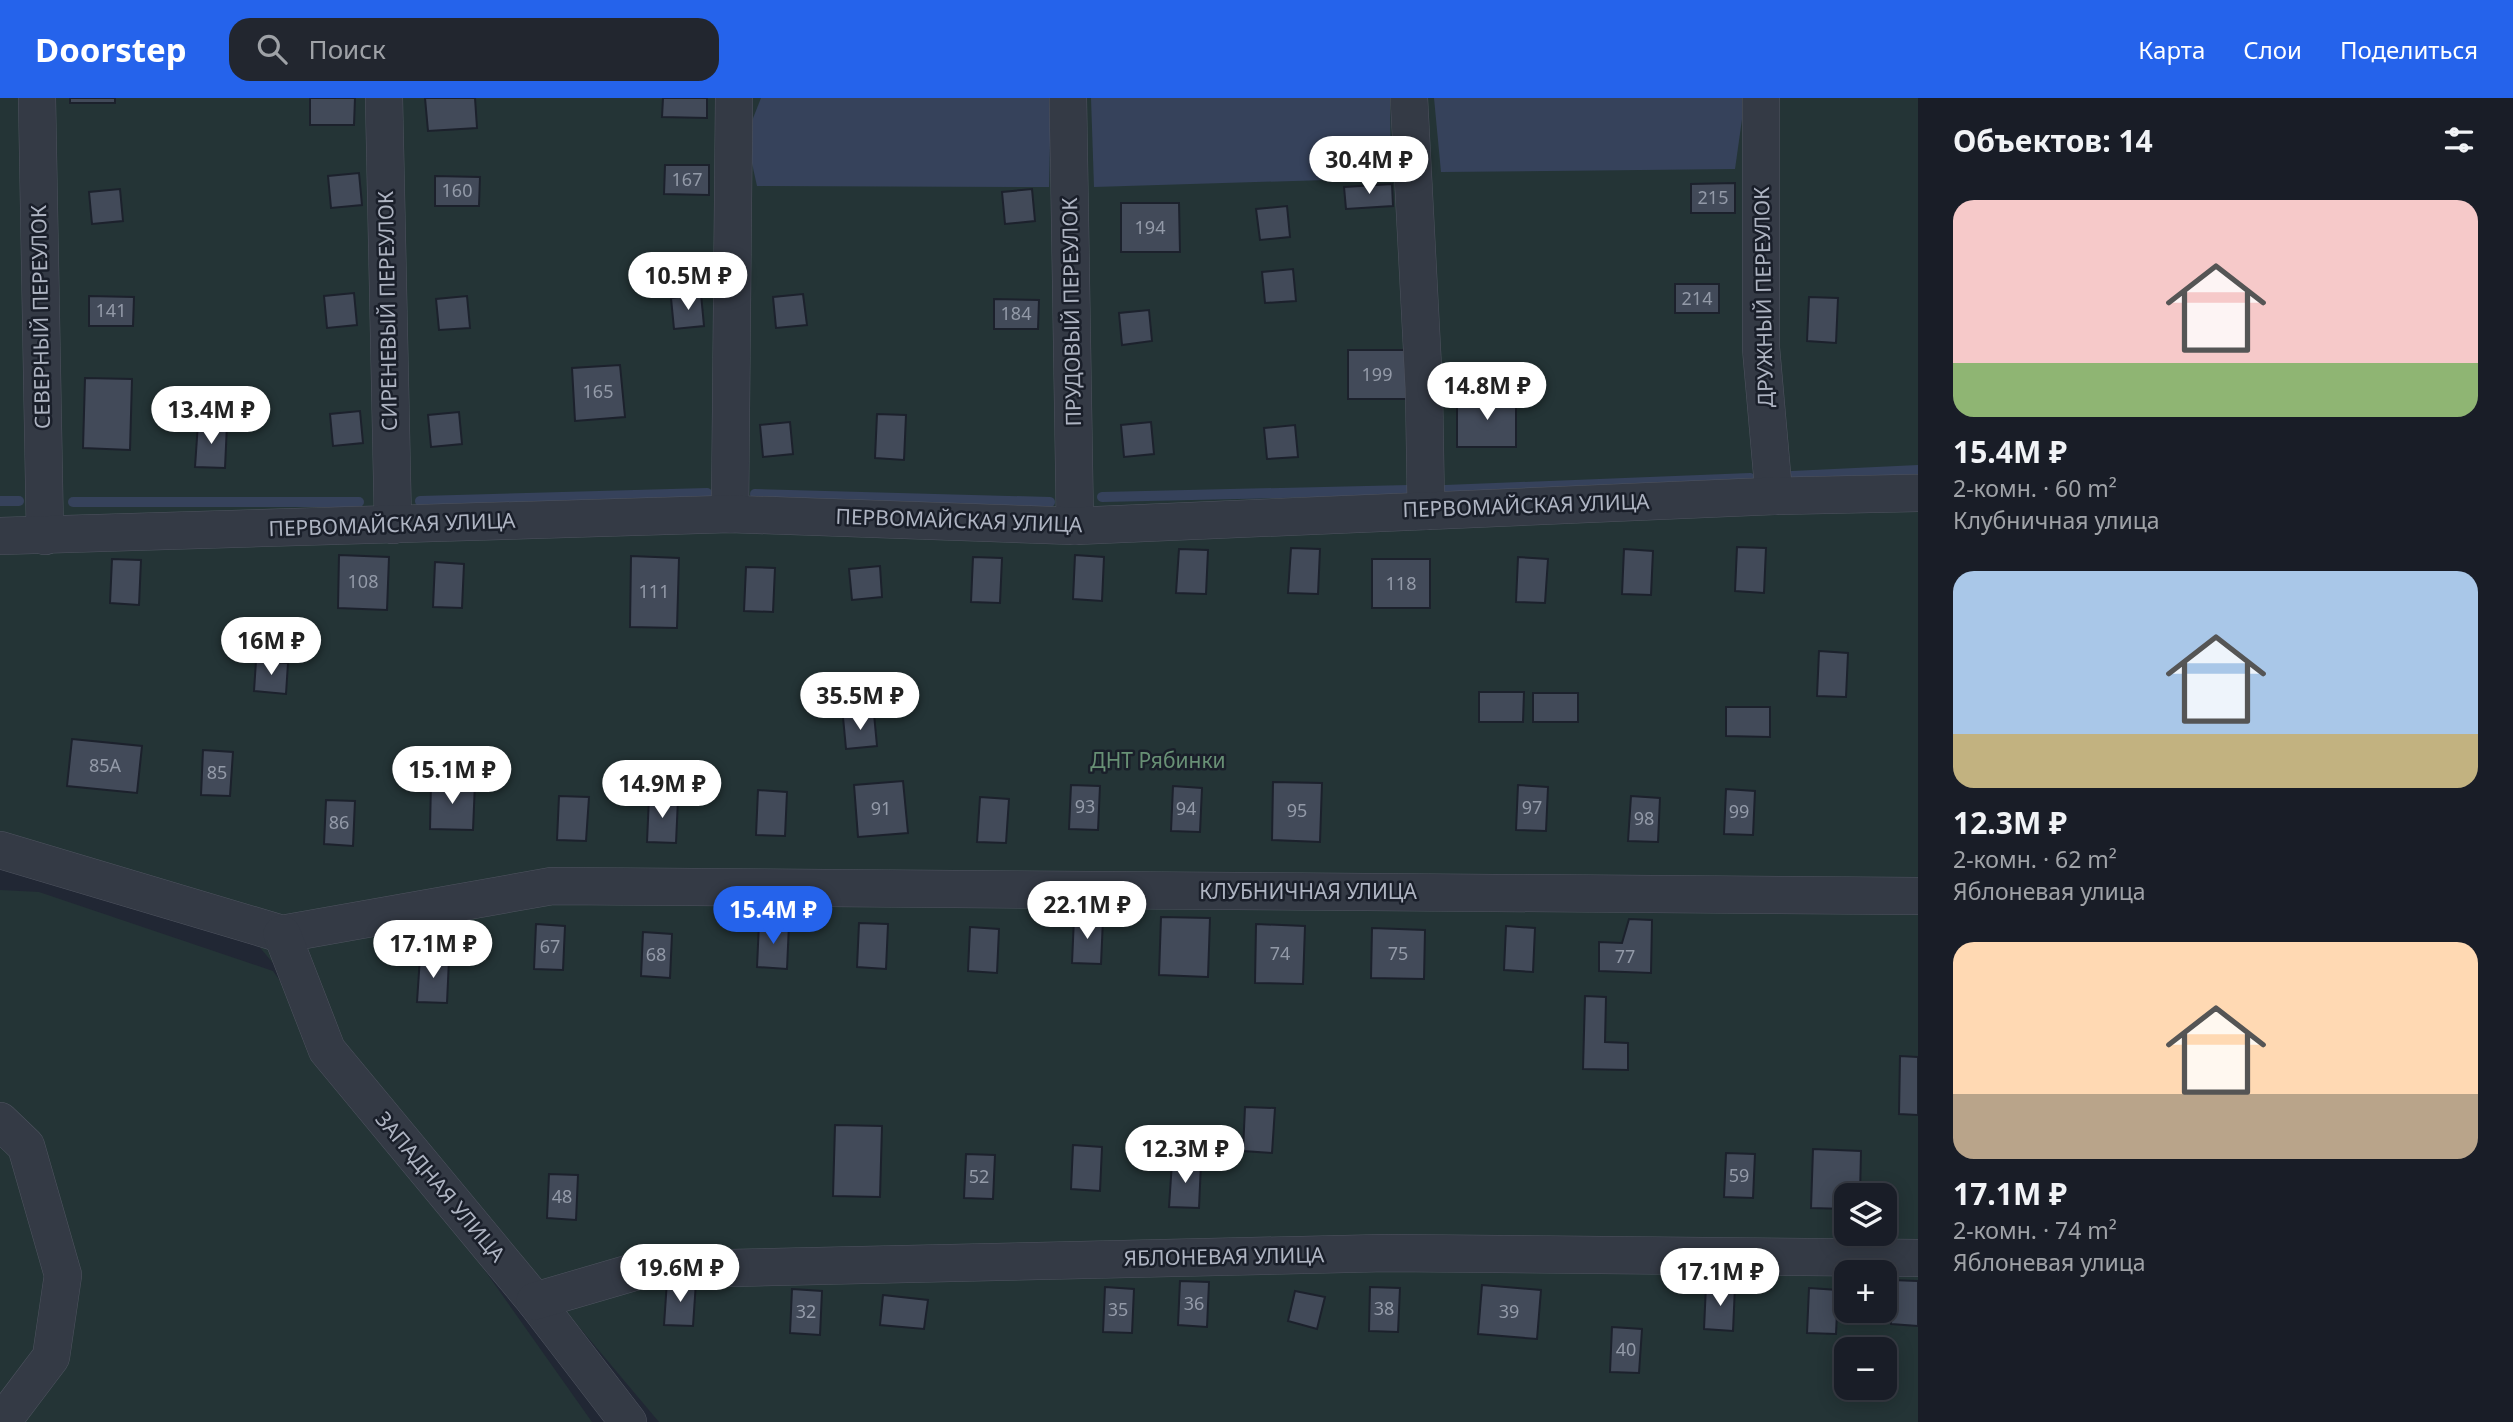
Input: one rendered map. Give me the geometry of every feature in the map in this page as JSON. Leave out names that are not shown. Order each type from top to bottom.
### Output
[{"type":"street","name":"СЕВЕРНЫЙ ПЕРЕУЛОК","points":[[37,98],[45,536]]},
{"type":"street","name":"СИРЕНЕВЫЙ ПЕРЕУЛОК","points":[[384,98],[393,524]]},
{"type":"street","points":[[730,514],[734,98]]},
{"type":"street","name":"ПРУДОВЫЙ ПЕРЕУЛОК","points":[[1068,98],[1075,526]]},
{"type":"street","points":[[1409,98],[1424,388],[1426,511]]},
{"type":"street","name":"ДРУЖНЫЙ ПЕРЕУЛОК","points":[[1761,98],[1761,348],[1774,496]]},
{"type":"street","name":"ПЕРВОМАЙСКАЯ УЛИЦА","points":[[0,536],[730,514],[1075,526],[1774,496],[1918,493]]},
{"type":"street","points":[[0,850],[282,934]]},
{"type":"street","name":"КЛУБНИЧНАЯ УЛИЦА","points":[[282,934],[552,886],[1918,896]]},
{"type":"street","name":"ЗАПАДНАЯ УЛИЦА","points":[[282,934],[327,1050],[535,1301],[628,1422]]},
{"type":"street","points":[[0,1121],[26,1146],[63,1275],[51,1357],[2,1422]]},
{"type":"street","name":"ЯБЛОНЕВАЯ УЛИЦА","points":[[535,1301],[641,1270],[1387,1253],[1918,1258]]},
{"type":"green space","name":"ДНТ Рябинки","points":[[0,98],[1918,98],[1918,1422],[659,1422],[251,937],[0,864]]},
{"type":"green space","points":[[0,890],[39,892],[273,971],[592,1422],[0,1422]]},
{"type":"water","points":[[761,98],[1051,98],[1049,187],[757,186],[746,136]]},
{"type":"water","points":[[1091,98],[1390,98],[1391,178],[1094,187]]},
{"type":"water","points":[[1434,98],[1745,98],[1735,169],[1441,172]]},
{"type":"building","points":[[70,98],[115,98],[115,103],[70,103]]},
{"type":"building","points":[[310,98],[355,98],[354,125],[310,125]]},
{"type":"building","points":[[425,98],[475,98],[477,128],[428,131]]},
{"type":"building","points":[[663,98],[707,98],[707,118],[662,117]]},
{"type":"building","points":[[665,165],[709,165],[709,195],[664,194]]},
{"type":"building","points":[[359,173],[362,205],[331,208],[328,176]]},
{"type":"building","points":[[435,176],[480,177],[479,206],[435,206]]},
{"type":"building","points":[[1735,183],[1735,213],[1691,213],[1691,184]]},
{"type":"building","points":[[1392,184],[1393,206],[1346,209],[1344,187]]},
{"type":"building","points":[[120,189],[123,221],[92,224],[89,192]]},
{"type":"building","points":[[1032,189],[1035,221],[1005,224],[1002,192]]},
{"type":"building","points":[[1121,203],[1179,203],[1180,252],[1121,252]]},
{"type":"building","points":[[1287,206],[1290,237],[1260,240],[1256,209]]},
{"type":"building","points":[[1293,269],[1296,301],[1265,303],[1262,272]]},
{"type":"building","points":[[1675,284],[1719,284],[1719,313],[1675,313]]},
{"type":"building","points":[[354,293],[357,325],[327,328],[324,296]]},
{"type":"building","points":[[701,294],[704,326],[674,329],[671,298]]},
{"type":"building","points":[[803,294],[807,325],[776,328],[773,297]]},
{"type":"building","points":[[89,296],[134,297],[133,326],[89,326]]},
{"type":"building","points":[[467,296],[470,328],[439,330],[436,299]]},
{"type":"building","points":[[1809,297],[1838,298],[1836,343],[1807,341]]},
{"type":"building","points":[[994,299],[1039,300],[1038,329],[994,329]]},
{"type":"building","points":[[1149,310],[1152,341],[1122,345],[1119,313]]},
{"type":"building","points":[[1348,350],[1406,350],[1407,399],[1348,399]]},
{"type":"building","points":[[620,365],[625,417],[575,421],[572,368]]},
{"type":"building","points":[[85,378],[132,379],[130,450],[83,448]]},
{"type":"building","points":[[1457,398],[1516,398],[1516,447],[1457,447]]},
{"type":"building","points":[[360,411],[363,443],[333,446],[330,414]]},
{"type":"building","points":[[459,412],[462,444],[431,447],[428,415]]},
{"type":"building","points":[[877,414],[906,415],[904,460],[875,458]]},
{"type":"building","points":[[790,422],[793,454],[763,457],[760,425]]},
{"type":"building","points":[[1151,422],[1154,454],[1124,457],[1121,425]]},
{"type":"building","points":[[198,423],[227,424],[225,468],[195,467]]},
{"type":"building","points":[[1295,425],[1298,457],[1267,459],[1264,428]]},
{"type":"building","points":[[1737,547],[1766,548],[1764,593],[1735,591]]},
{"type":"building","points":[[1291,548],[1320,549],[1318,594],[1288,593]]},
{"type":"building","points":[[1179,549],[1208,550],[1206,594],[1176,593]]},
{"type":"building","points":[[1624,549],[1653,551],[1651,595],[1622,594]]},
{"type":"building","points":[[339,555],[389,557],[387,610],[338,608]]},
{"type":"building","points":[[1075,555],[1104,557],[1102,601],[1073,599]]},
{"type":"building","points":[[631,556],[679,558],[677,628],[630,627]]},
{"type":"building","points":[[973,557],[1002,558],[1000,603],[971,602]]},
{"type":"building","points":[[1518,557],[1548,559],[1545,603],[1516,602]]},
{"type":"building","points":[[112,559],[141,560],[139,605],[110,603]]},
{"type":"building","points":[[1372,559],[1430,559],[1430,608],[1372,608]]},
{"type":"building","points":[[435,562],[464,564],[462,608],[433,607]]},
{"type":"building","points":[[880,566],[882,597],[852,600],[849,569]]},
{"type":"building","points":[[746,567],[775,568],[773,612],[744,611]]},
{"type":"building","points":[[1819,651],[1848,653],[1846,697],[1817,696]]},
{"type":"building","points":[[256,661],[288,663],[286,694],[254,691]]},
{"type":"building","points":[[1479,692],[1524,692],[1523,722],[1479,722]]},
{"type":"building","points":[[1533,693],[1578,693],[1578,722],[1533,722]]},
{"type":"building","points":[[1726,707],[1770,707],[1770,737],[1726,736]]},
{"type":"building","points":[[874,714],[877,746],[846,749],[843,717]]},
{"type":"building","points":[[72,739],[142,746],[137,793],[67,786]]},
{"type":"building","points":[[203,750],[233,752],[230,796],[201,795]]},
{"type":"building","points":[[903,781],[908,833],[858,837],[854,785]]},
{"type":"building","points":[[431,782],[475,783],[473,830],[430,829]]},
{"type":"building","points":[[1273,782],[1322,783],[1320,842],[1272,840]]},
{"type":"building","points":[[1071,785],[1100,786],[1098,830],[1069,829]]},
{"type":"building","points":[[1518,785],[1548,787],[1546,831],[1516,830]]},
{"type":"building","points":[[1173,786],[1202,788],[1200,832],[1171,831]]},
{"type":"building","points":[[1726,789],[1755,791],[1753,835],[1724,834]]},
{"type":"building","points":[[758,790],[787,792],[785,836],[756,835]]},
{"type":"building","points":[[559,796],[589,797],[586,841],[557,840]]},
{"type":"building","points":[[1631,796],[1660,798],[1658,842],[1628,841]]},
{"type":"building","points":[[649,797],[678,799],[676,843],[647,842]]},
{"type":"building","points":[[980,797],[1009,799],[1006,843],[977,842]]},
{"type":"building","points":[[326,800],[355,801],[353,846],[324,844]]},
{"type":"building","points":[[1161,917],[1210,918],[1208,977],[1159,975]]},
{"type":"building","points":[[1074,918],[1103,919],[1101,964],[1072,963]]},
{"type":"building","points":[[1629,919],[1652,920],[1651,973],[1599,971],[1599,942],[1622,943]]},
{"type":"building","points":[[759,923],[789,924],[787,969],[757,967]]},
{"type":"building","points":[[859,923],[888,924],[886,969],[857,967]]},
{"type":"building","points":[[536,924],[565,926],[563,970],[534,969]]},
{"type":"building","points":[[1256,924],[1305,926],[1303,984],[1255,983]]},
{"type":"building","points":[[1506,926],[1535,928],[1533,972],[1504,970]]},
{"type":"building","points":[[970,927],[999,929],[997,973],[968,971]]},
{"type":"building","points":[[1372,928],[1425,930],[1424,979],[1371,978]]},
{"type":"building","points":[[643,932],[672,934],[670,978],[641,976]]},
{"type":"building","points":[[420,957],[449,959],[447,1003],[417,1002]]},
{"type":"building","points":[[1585,996],[1606,997],[1605,1042],[1628,1043],[1628,1070],[1583,1069]]},
{"type":"building","points":[[1900,1056],[1918,1057],[1918,1115],[1899,1114]]},
{"type":"building","points":[[1245,1107],[1275,1108],[1272,1153],[1243,1151]]},
{"type":"building","points":[[835,1125],[882,1126],[880,1197],[833,1196]]},
{"type":"building","points":[[1073,1145],[1102,1147],[1100,1191],[1071,1189]]},
{"type":"building","points":[[1813,1149],[1861,1151],[1860,1183],[1834,1183],[1834,1209],[1811,1208]]},
{"type":"building","points":[[1726,1153],[1755,1154],[1753,1198],[1724,1197]]},
{"type":"building","points":[[966,1154],[995,1155],[993,1199],[964,1198]]},
{"type":"building","points":[[1172,1162],[1201,1163],[1199,1208],[1169,1207]]},
{"type":"building","points":[[549,1174],[578,1175],[576,1220],[547,1218]]},
{"type":"building","points":[[1897,1280],[1918,1281],[1918,1326],[1891,1324],[1897,1323]]},
{"type":"building","points":[[667,1281],[696,1282],[693,1326],[664,1325]]},
{"type":"building","points":[[1180,1281],[1209,1282],[1207,1327],[1178,1325]]},
{"type":"building","points":[[1482,1285],[1541,1290],[1537,1339],[1478,1334]]},
{"type":"building","points":[[1706,1285],[1735,1286],[1733,1331],[1704,1329]]},
{"type":"building","points":[[1105,1287],[1134,1289],[1132,1333],[1103,1332]]},
{"type":"building","points":[[1370,1287],[1400,1288],[1398,1332],[1369,1331]]},
{"type":"building","points":[[1809,1288],[1834,1290],[1836,1334],[1807,1333]]},
{"type":"building","points":[[792,1289],[822,1291],[820,1335],[790,1333]]},
{"type":"building","points":[[1295,1291],[1325,1297],[1317,1329],[1288,1321]]},
{"type":"building","points":[[883,1295],[928,1300],[924,1329],[880,1325]]},
{"type":"building","points":[[1612,1327],[1642,1329],[1639,1373],[1610,1372]]},
{"type":"waterway","points":[[1792,476],[1918,470]]},
{"type":"waterway","points":[[1445,490],[1750,478]]},
{"type":"waterway","points":[[1102,497],[1409,490]]},
{"type":"waterway","points":[[420,501],[707,493]]},
{"type":"waterway","points":[[755,494],[1050,502]]},
{"type":"waterway","points":[[0,501],[19,501]]},
{"type":"waterway","points":[[73,502],[359,502]]}]
